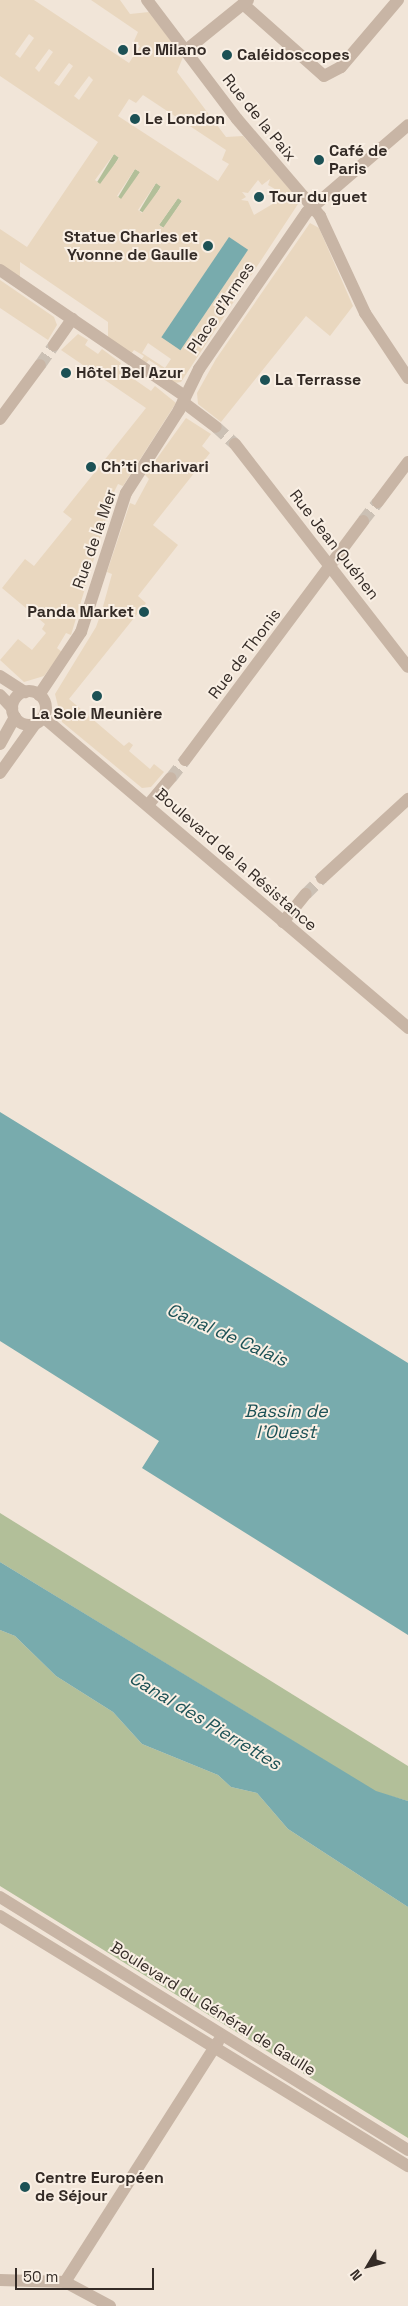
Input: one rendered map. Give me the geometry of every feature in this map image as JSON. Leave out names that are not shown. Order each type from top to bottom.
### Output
[{"type":"street","name":"Rue de la Paix","points":[[147,0],[185,51],[312,206],[365,313],[408,378]]},
{"type":"street","points":[[185,51],[246,2],[324,76],[341,67],[398,0]]},
{"type":"street","name":"Place d'Armes","points":[[184,399],[211,350],[312,206],[408,125]]},
{"type":"street","points":[[0,270],[184,399],[216,428]]},
{"type":"street","points":[[54,344],[72,319]]},
{"type":"street","points":[[0,419],[40,365]]},
{"type":"street","name":"Rue de la Mer","points":[[39,695],[81,632],[126,494],[184,399]]},
{"type":"street","name":"Rue Jean Quéhen","points":[[235,444],[408,667]]},
{"type":"street","points":[[378,502],[408,462]]},
{"type":"street","name":"Rue de Thonis","points":[[185,760],[363,521]]},
{"type":"street","points":[[0,676],[25,692],[39,695],[46,706],[39,721],[0,773]]},
{"type":"street","points":[[0,744],[25,692]]},
{"type":"street","points":[[0,696],[22,723],[39,721]]},
{"type":"street","name":"Boulevard de la Résistance","points":[[39,721],[148,805],[408,1028]]},
{"type":"street","points":[[148,805],[170,778]]},
{"type":"street","points":[[322,878],[408,800]]},
{"type":"street","points":[[283,922],[306,894]]},
{"type":"street","name":"Boulevard du Général de Gaulle","points":[[0,1897],[408,2150]]},
{"type":"street","name":"Boulevard du Général de Gaulle","points":[[0,1916],[214,2049],[408,2166]]},
{"type":"street","points":[[65,2282],[223,2035]]},
{"type":"street","points":[[0,2280],[65,2282],[110,2306]]},
{"type":"green space","points":[[114,154],[119,157],[102,185],[97,182]]},
{"type":"green space","points":[[135,169],[140,172],[123,200],[118,197]]},
{"type":"green space","points":[[156,183],[161,186],[145,214],[140,210]]},
{"type":"green space","points":[[178,198],[182,201],[164,228],[159,225]]},
{"type":"green space","points":[[0,1513],[408,1766],[408,1801],[376,1792],[0,1562]]},
{"type":"green space","points":[[0,1630],[15,1636],[56,1676],[113,1712],[142,1744],[218,1775],[231,1787],[257,1793],[288,1829],[408,1907],[408,2138],[0,1886]]},
{"type":"shaded area","points":[[0,0],[34,0],[129,63],[140,46],[134,41],[138,32],[91,0],[120,0],[130,14],[149,12],[183,57],[177,72],[226,137],[243,136],[300,201],[181,382],[175,383],[162,374],[164,370],[149,360],[146,363],[141,360],[144,356],[134,350],[131,354],[108,339],[108,322],[20,262],[20,279],[0,265],[0,229],[27,247],[98,142],[0,76]],"holes":[[[29,34],[34,38],[20,58],[15,54]],[[49,49],[53,52],[39,72],[35,68]],[[69,63],[73,66],[59,86],[54,83]],[[89,76],[93,80],[79,100],[74,96]],[[143,95],[226,150],[222,160],[229,164],[218,181],[118,116],[129,99],[136,103]],[[114,154],[119,158],[100,184],[95,180]],[[135,169],[140,172],[121,199],[117,196]],[[270,179],[268,185],[280,192],[273,198],[276,202],[254,215],[248,201],[241,200],[246,197],[242,192],[248,193],[258,180],[262,185]],[[156,183],[161,187],[142,213],[138,210]],[[178,198],[182,201],[163,228],[159,225]],[[148,343],[171,359],[165,368],[142,353]]]},
{"type":"shaded area","points":[[310,223],[319,228],[353,306],[330,336],[306,316],[221,422],[198,404],[197,393],[216,359]]},
{"type":"shaded area","points":[[0,280],[54,317],[57,325],[48,340],[0,308]]},
{"type":"shaded area","points":[[78,334],[88,340],[85,345],[98,354],[102,349],[121,363],[118,368],[151,391],[155,386],[176,403],[123,486],[118,484],[114,492],[71,635],[66,633],[57,648],[62,652],[44,676],[24,682],[0,660],[18,639],[32,650],[46,633],[42,629],[45,624],[2,588],[25,559],[34,566],[72,519],[63,512],[146,408],[61,350]]},
{"type":"shaded area","points":[[186,418],[211,434],[202,446],[210,453],[153,525],[178,545],[138,596],[146,603],[69,699],[124,746],[129,742],[133,745],[129,751],[150,769],[154,764],[164,772],[151,787],[142,788],[62,722],[55,694],[96,627],[100,616],[95,614],[96,609],[102,610],[112,574],[107,572],[130,503],[135,505],[149,479],[145,475]]},
{"type":"water","points":[[229,237],[248,250],[180,350],[161,337]]},
{"type":"water","name":"Bassin de l'Ouest","points":[[0,1112],[408,1363],[408,1635],[142,1468],[159,1441],[0,1341]]},
{"type":"water","name":"Canal des Pierrettes","points":[[0,1562],[376,1791],[408,1801],[408,1907],[288,1829],[257,1793],[231,1787],[218,1775],[142,1744],[113,1712],[56,1676],[15,1636],[0,1630]]},
{"type":"tunnel","points":[[40,365],[54,345]]},
{"type":"tunnel","points":[[216,427],[235,444]]},
{"type":"tunnel","points":[[363,521],[378,502]]},
{"type":"tunnel","points":[[171,778],[185,760]]},
{"type":"tunnel","points":[[306,894],[322,878]]},
{"type":"place","name":"Le Milano","points":[[123,50]]},
{"type":"place","name":"Caléidoscopes","points":[[227,55]]},
{"type":"place","name":"Le London","points":[[135,119]]},
{"type":"place","name":"Café de Paris","points":[[319,160]]},
{"type":"place","name":"Tour du guet","points":[[259,197]]},
{"type":"place","name":"Statue Charles et Yvonne de Gaulle","points":[[208,246]]},
{"type":"place","name":"Hôtel Bel Azur","points":[[66,373]]},
{"type":"place","name":"La Terrasse","points":[[265,380]]},
{"type":"place","name":"Ch'ti charivari","points":[[91,467]]},
{"type":"place","name":"Panda Market","points":[[144,612]]},
{"type":"place","name":"La Sole Meunière","points":[[97,696]]},
{"type":"place","name":"Centre Européen de Séjour","points":[[25,2187]]},
{"type":"water label","name":"Canal de Calais","points":[[227,1335]]}]
